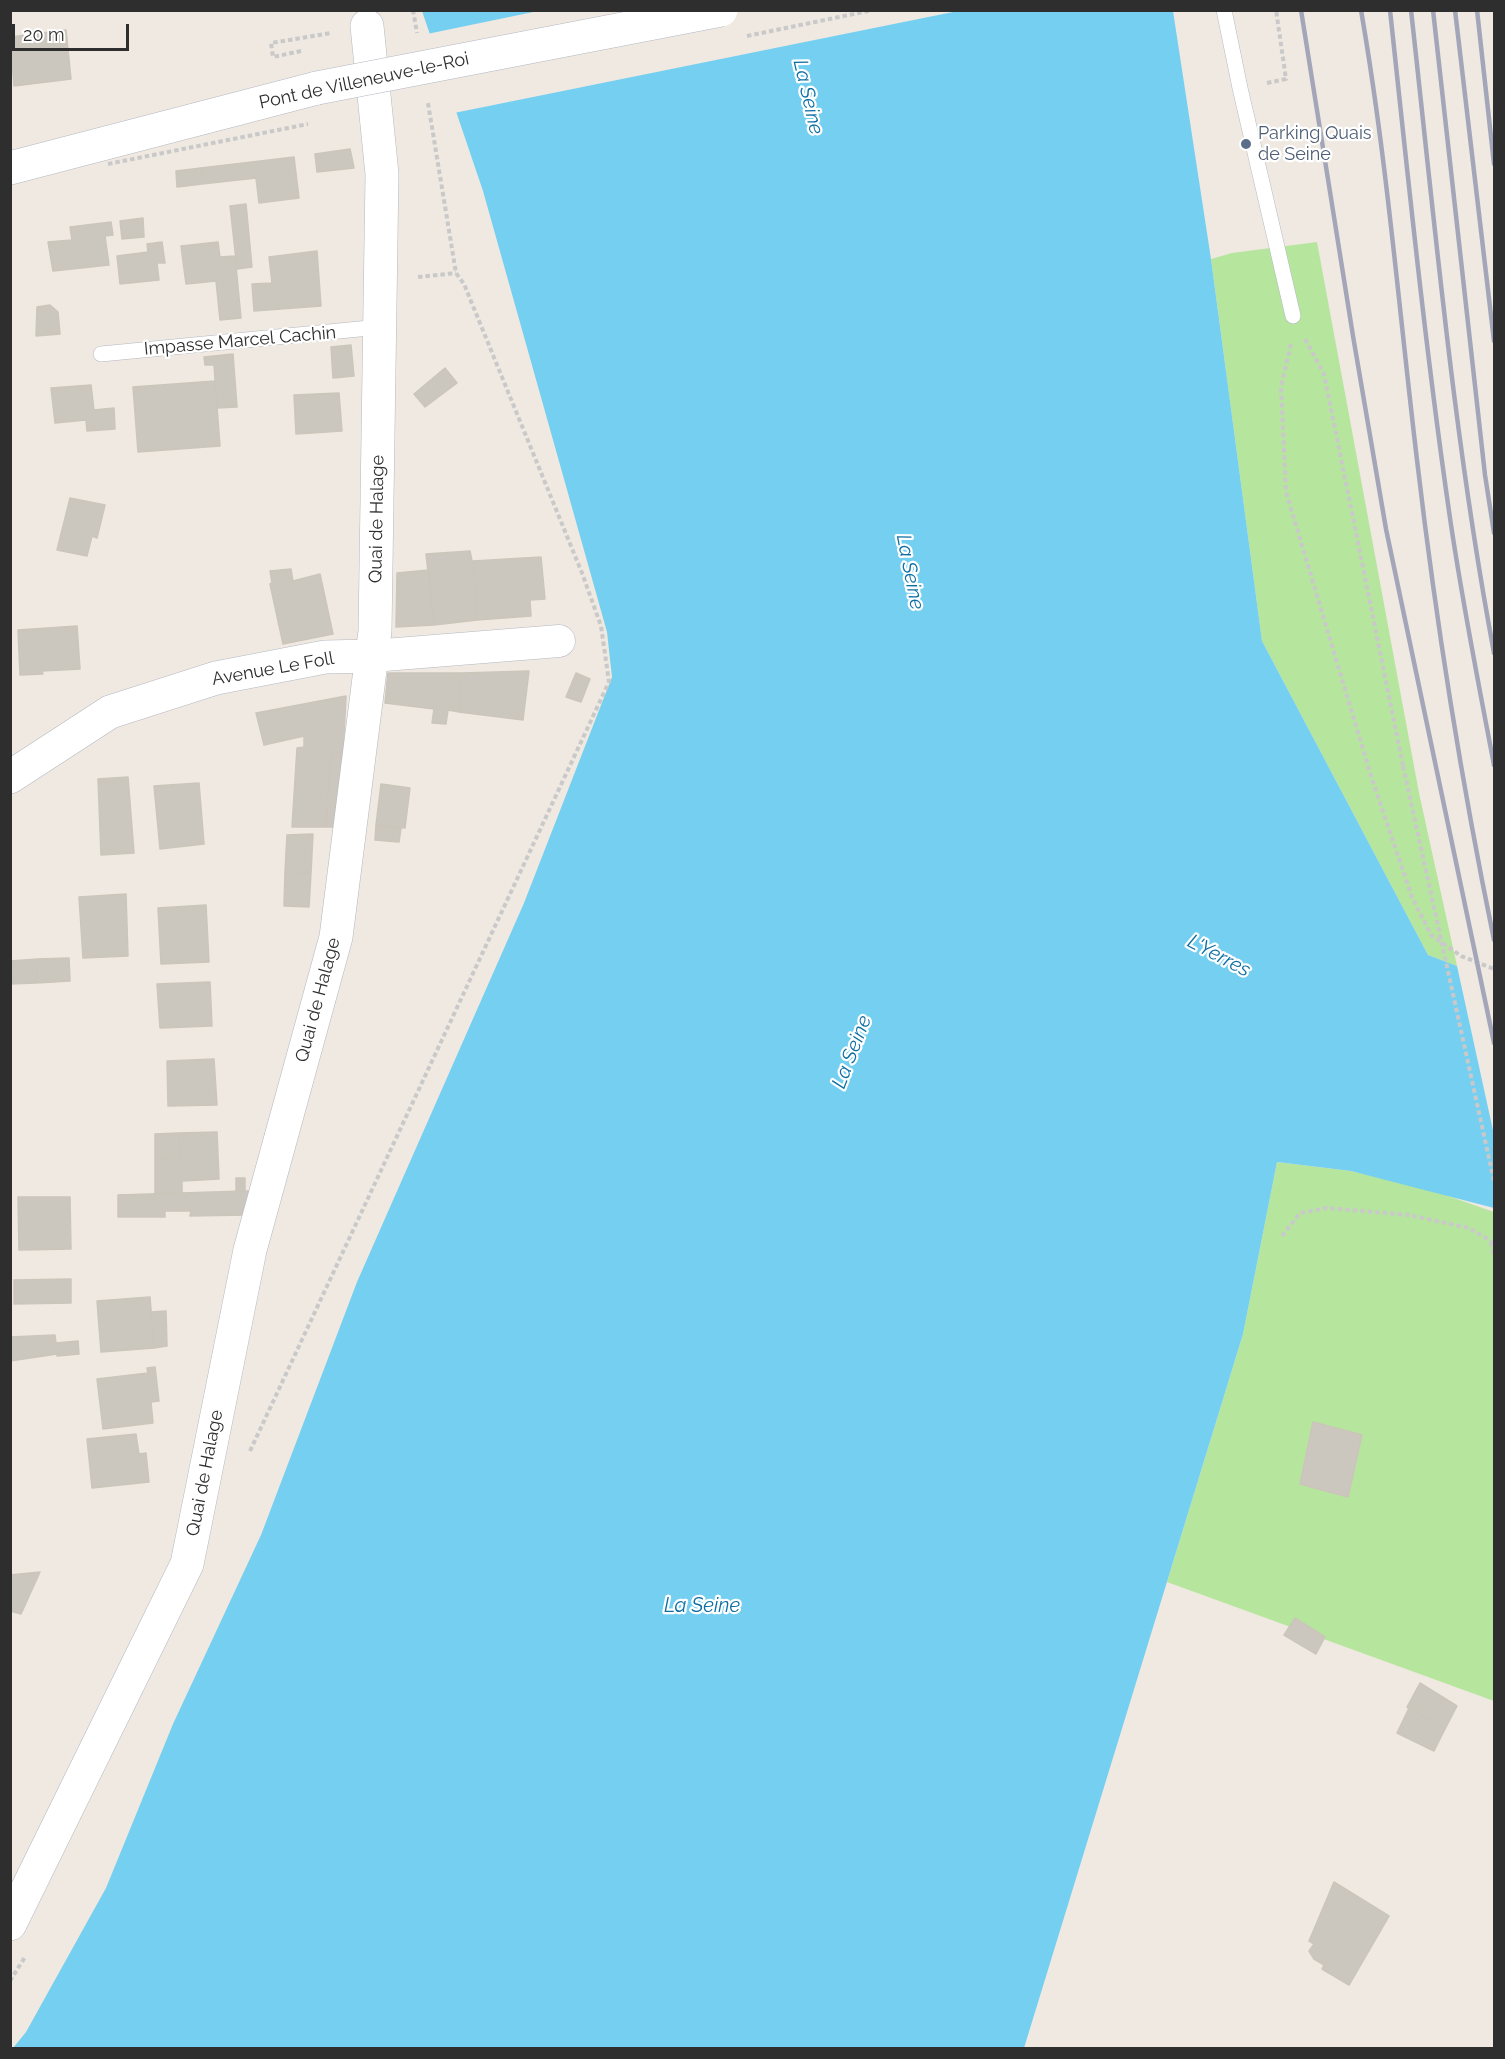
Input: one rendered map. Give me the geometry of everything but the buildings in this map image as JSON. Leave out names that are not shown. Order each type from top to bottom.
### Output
[{"type":"street","name":"Pont de Villeneuve-le-Roi","points":[[10,168],[317,88],[722,10]]},
{"type":"street","name":"Quai de Halage","points":[[10,1924],[187,1563],[250,1250],[336,937],[375,632],[382,174],[367,18]]},
{"type":"street","name":"Avenue Le Foll","points":[[10,777],[110,712],[216,678],[326,657],[372,656],[559,640]]},
{"type":"lane","points":[[1224,10],[1242,99],[1293,316]]},
{"type":"lane","name":"Impasse Marcel Cachin","points":[[101,354],[380,327]]},
{"type":"path","points":[[413,10],[418,40]]},
{"type":"path","points":[[1276,10],[1286,79]]},
{"type":"path","points":[[303,51],[273,57],[271,43],[367,18]]},
{"type":"path","points":[[248,1454],[609,682],[601,626],[582,573],[464,284],[456,273],[428,98]]},
{"type":"path","points":[[1293,316],[1291,349],[1281,386],[1286,492],[1371,776],[1412,897],[1431,935],[1461,956],[1494,969]]},
{"type":"path","points":[[1293,316],[1324,374],[1402,766],[1494,1181]]},
{"type":"path","points":[[1282,1236],[1300,1214],[1327,1208],[1409,1215],[1469,1228],[1493,1242],[1494,1257]]},
{"type":"green space","points":[[1317,242],[1419,793],[1457,966],[1428,955],[1262,641],[1211,259],[1232,253]]},
{"type":"green space","points":[[1277,1162],[1351,1171],[1434,1191],[1494,1212],[1494,1701],[1167,1582],[1243,1334]]},
{"type":"water","name":"La Seine","points":[[422,11],[1173,11],[1211,259],[1262,641],[1428,955],[1494,980],[1494,1208],[1351,1171],[1277,1162],[1243,1334],[1024,2048],[13,2048],[26,2032],[106,1888],[173,1724],[261,1535],[357,1282],[524,903],[612,677],[607,632],[483,191]]},
{"type":"pier","points":[[543,10],[958,11],[454,113],[427,34]]},
{"type":"pier","points":[[1457,963],[1494,977],[1494,1135],[1457,966]]},
{"type":"railway","points":[[1301,10],[1386,529],[1494,1043]]},
{"type":"railway","points":[[1361,10],[1385,179],[1432,581],[1460,761],[1494,940]]},
{"type":"railway","points":[[1390,10],[1440,449],[1459,575],[1494,765]]},
{"type":"railway","points":[[1411,10],[1456,413],[1494,653]]},
{"type":"railway","points":[[1433,10],[1485,475],[1494,533]]},
{"type":"railway","points":[[1455,10],[1494,341]]},
{"type":"railway","points":[[1477,10],[1494,164]]},
{"type":"place","name":"Parking Quais de Seine","points":[[1246,144]]},
{"type":"water label","name":"L'Yerres","points":[[1219,956]]}]
